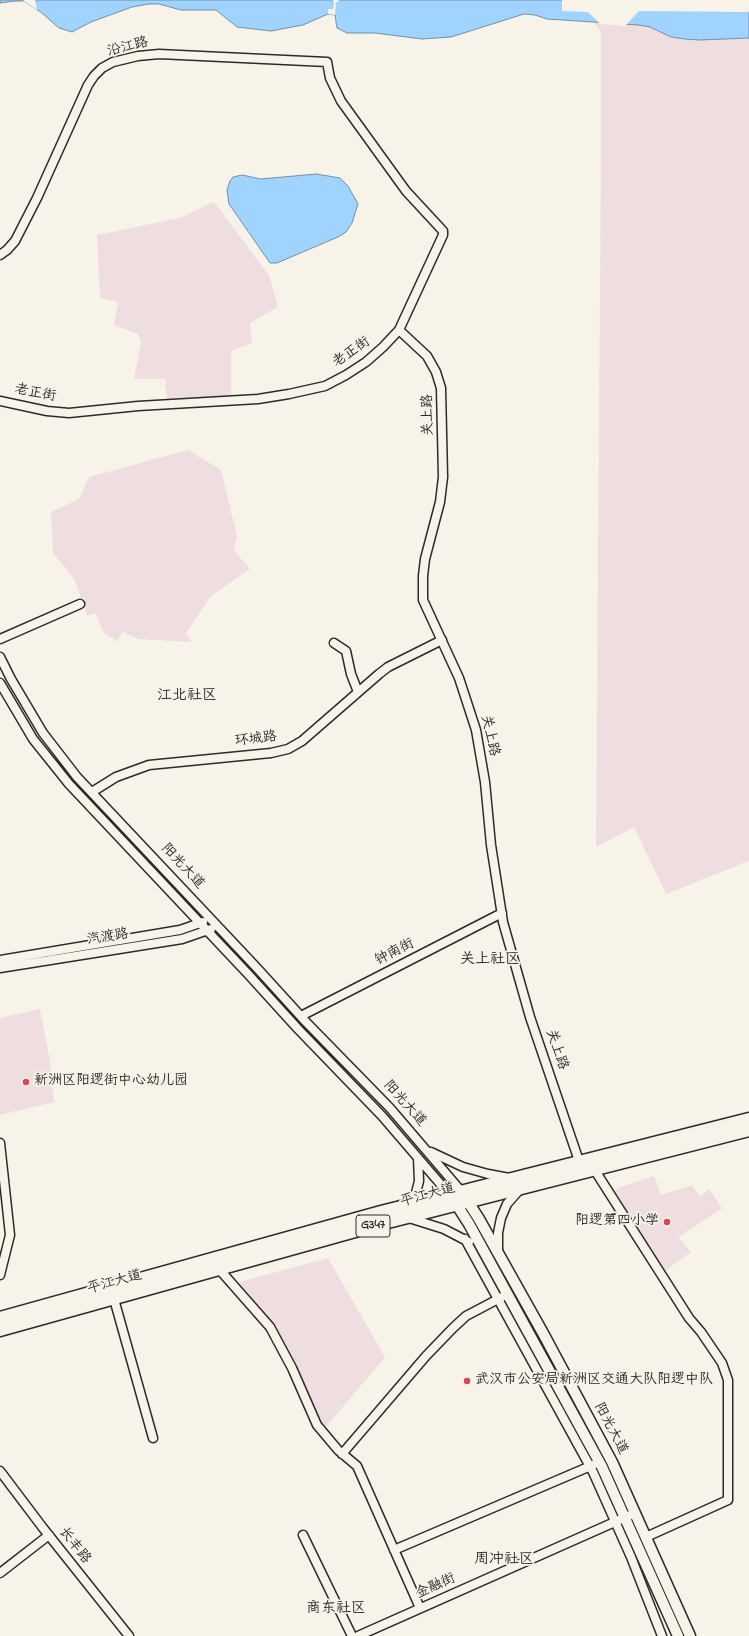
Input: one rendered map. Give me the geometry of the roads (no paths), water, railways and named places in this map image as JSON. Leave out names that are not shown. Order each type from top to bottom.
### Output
[{"type":"highway","name":"平江大道","points":[[0,1330],[406,1217],[512,1178],[749,1119]]},
{"type":"highway","name":"平江大道","points":[[0,1318],[410,1204],[522,1187],[749,1130]]},
{"type":"main road","name":"阳光大道","points":[[459,1197],[499,1255],[612,1462],[690,1636]]},
{"type":"main road","name":"阳光大道","points":[[459,1197],[486,1255],[600,1462],[678,1636]]},
{"type":"street","name":"沿江路","points":[[0,255],[15,241],[37,198],[88,85],[97,72],[108,65],[138,56],[170,53],[327,62]]},
{"type":"street","name":"老正街","points":[[0,401],[47,411],[69,413],[138,406],[258,399],[289,394],[325,386],[346,375],[375,354],[399,330],[443,235],[443,231],[406,191],[340,101],[330,78],[327,62]]},
{"type":"street","name":"关上路","points":[[399,330],[427,356],[436,372],[441,388],[442,490],[425,559],[422,588],[423,600],[459,678],[476,730],[485,782],[491,845],[502,913],[512,956],[530,1016],[579,1161]]},
{"type":"street","points":[[0,639],[80,604]]},
{"type":"street","name":"环城路","points":[[92,792],[116,777],[148,765],[271,753],[288,749],[302,741],[388,667],[442,640]]},
{"type":"street","points":[[334,643],[346,651],[351,674],[358,692]]},
{"type":"street","name":"阳光大道","points":[[0,658],[43,732],[66,763],[301,1016],[390,1108],[426,1150],[459,1197]]},
{"type":"street","name":"阳光大道","points":[[0,683],[30,733],[57,770],[298,1030],[382,1116],[418,1157],[459,1197]]},
{"type":"street","name":"钟南街","points":[[301,1016],[502,913]]},
{"type":"street","name":"汽渡路","points":[[0,960],[180,930],[212,920]]},
{"type":"street","name":"汽渡路","points":[[0,968],[182,939],[218,926]]},
{"type":"street","points":[[0,1143],[10,1235],[0,1275]]},
{"type":"street","points":[[426,1150],[463,1167],[488,1174],[512,1178]]},
{"type":"street","points":[[410,1204],[416,1193],[419,1181],[418,1157]]},
{"type":"street","points":[[594,1169],[689,1318],[701,1332],[722,1363],[728,1380],[728,1500],[646,1537]]},
{"type":"street","points":[[499,1255],[497,1240],[501,1218],[512,1198],[522,1187]]},
{"type":"street","points":[[406,1217],[438,1226],[465,1239],[486,1255]]},
{"type":"street","points":[[465,1239],[590,1466],[662,1636]]},
{"type":"street","points":[[219,1269],[270,1327],[292,1368],[317,1425],[342,1454],[357,1466],[420,1608]]},
{"type":"street","points":[[342,1454],[421,1362],[453,1328],[466,1316],[508,1294]]},
{"type":"street","points":[[114,1299],[152,1438]]},
{"type":"street","points":[[394,1550],[600,1462]]},
{"type":"street","name":"长丰路","points":[[0,1470],[129,1636]]},
{"type":"street","name":"金融街","points":[[358,1636],[635,1513]]},
{"type":"street","points":[[0,1573],[49,1535]]},
{"type":"street","points":[[303,1536],[352,1636]]},
{"type":"water","points":[[0,0],[749,0],[749,38],[700,40],[685,39],[671,37],[650,27],[639,25],[547,19],[535,15],[524,14],[451,37],[422,39],[375,33],[347,33],[337,28],[335,15],[328,14],[303,25],[271,31],[237,27],[216,10],[181,10],[159,4],[132,7],[91,22],[72,32],[59,28],[42,13],[24,1],[0,3]]},
{"type":"water","points":[[316,174],[340,178],[348,186],[358,204],[352,223],[346,232],[338,237],[277,263],[270,263],[229,204],[227,190],[230,181],[233,177],[242,175],[261,179]]},
{"type":"place","name":"新洲区阳逻街中心幼儿园","points":[[26,1082]]},
{"type":"place","name":"阳逻第四小学","points":[[667,1222]]},
{"type":"place","name":"武汉市公安局新洲区交通大队阳逻中队","points":[[467,1381]]},
{"type":"district","name":"江北社区","points":[[187,697]]},
{"type":"district","name":"关上社区","points":[[490,961]]},
{"type":"district","name":"周冲社区","points":[[504,1561]]},
{"type":"district","name":"商东社区","points":[[336,1610]]}]
